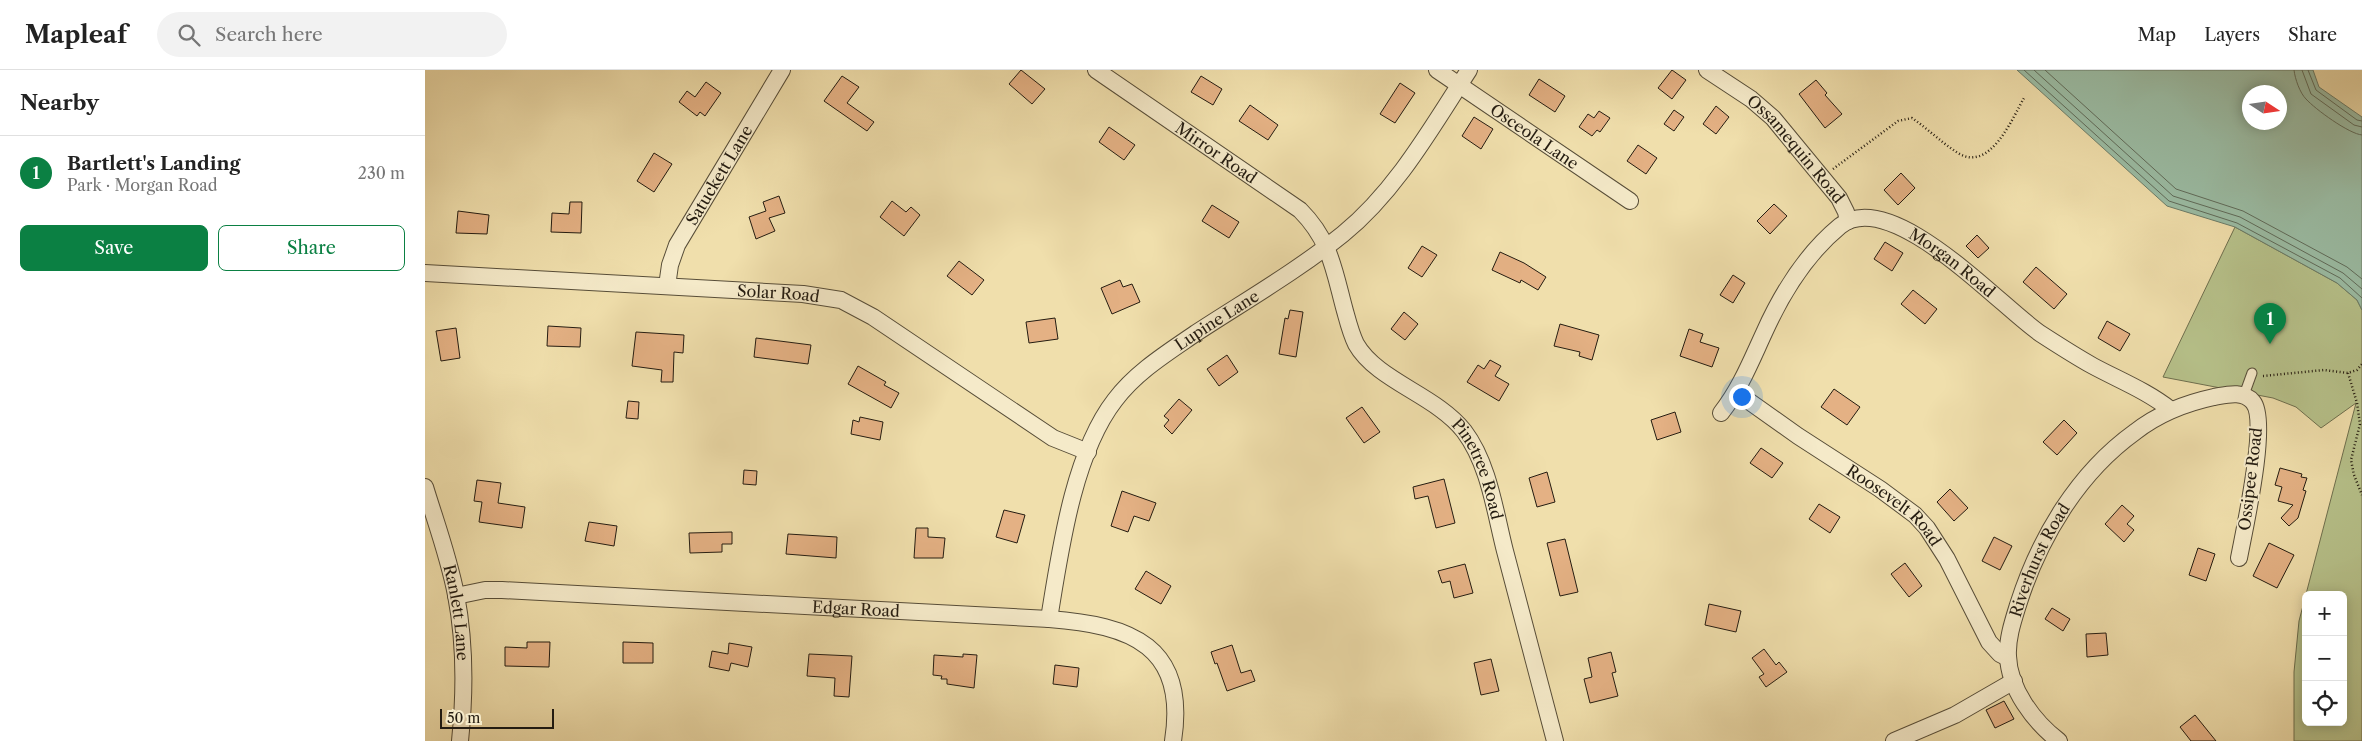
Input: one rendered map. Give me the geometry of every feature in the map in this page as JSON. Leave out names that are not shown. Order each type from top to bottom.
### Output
[{"type":"street","name":"Satuckett Lane","points":[[667,286],[670,265],[677,245],[782,70]]},
{"type":"street","name":"Mirror Road","points":[[1096,70],[1301,210],[1317,227],[1327,246]]},
{"type":"street","name":"Osceola Lane","points":[[1437,70],[1535,134],[1630,201]]},
{"type":"street","name":"Lupine Lane","points":[[1049,619],[1064,536],[1087,452],[1103,417],[1115,400],[1144,370],[1161,357],[1327,246],[1358,220],[1387,188],[1425,137],[1469,70]]},
{"type":"street","name":"Ossamequin Road","points":[[1707,70],[1751,99],[1773,118],[1843,205],[1848,221]]},
{"type":"street","name":"Morgan Road","points":[[1848,221],[1865,218],[1875,220],[1921,238],[1957,262],[2039,333],[2091,364],[2150,395],[2171,410]]},
{"type":"street","points":[[1721,413],[1736,392],[1785,292],[1813,255],[1839,227],[1848,221]]},
{"type":"street","name":"Pinetree Road","points":[[1327,246],[1351,330],[1356,343],[1365,356],[1454,420],[1471,442],[1477,455],[1488,485],[1555,741]]},
{"type":"street","name":"Solar Road","points":[[425,273],[803,294],[841,300],[873,317],[1053,438],[1087,452]]},
{"type":"street","name":"Roosevelt Road","points":[[1736,392],[1798,436],[1887,493],[1915,515],[1927,528],[1947,559],[1989,642],[2000,654],[2008,658]]},
{"type":"street","points":[[2171,410],[2199,400],[2223,395],[2248,398]]},
{"type":"street","name":"Ossipee Road","points":[[2239,558],[2257,450],[2258,413],[2248,398]]},
{"type":"street","name":"Riverhurst Road","points":[[2059,741],[2029,711],[2014,681],[2008,658],[2010,633],[2023,591],[2044,542],[2069,500],[2118,445],[2149,422],[2171,410]]},
{"type":"street","name":"Ranlett Lane","points":[[425,487],[456,596],[462,669],[461,741]]},
{"type":"street","name":"Edgar Road","points":[[456,596],[485,590],[502,590],[1049,619],[1098,624],[1134,637],[1160,659],[1174,691],[1176,708],[1173,741]]},
{"type":"street","points":[[1894,741],[1955,715],[2014,681]]},
{"type":"lane","points":[[2248,398],[2251,376]]},
{"type":"path","points":[[1822,178],[1898,121],[1912,118],[1959,154],[1976,157],[1995,148],[2024,98]]},
{"type":"path","points":[[2251,376],[2324,370],[2348,373],[2357,370],[2362,364]]},
{"type":"path","points":[[2348,373],[2357,403],[2360,424],[2351,460],[2354,475],[2362,495]]},
{"type":"shaded area","points":[[2235,227],[2337,283],[2357,300],[2362,310],[2362,741],[2294,741],[2294,672],[2299,621],[2302,610],[2302,726],[2347,726],[2347,591],[2307,591],[2356,403],[2321,428],[2296,407],[2273,398],[2163,377]]},
{"type":"water","points":[[2017,70],[2313,70],[2319,87],[2362,117],[2362,310],[2357,300],[2337,283],[2235,227],[2167,206]]},
{"type":"building","points":[[1021,70],[1045,89],[1032,104],[1009,84]]},
{"type":"building","points":[[1672,70],[1686,80],[1672,99],[1658,88]]},
{"type":"building","points":[[842,76],[859,87],[847,103],[874,122],[867,131],[824,101]]},
{"type":"building","points":[[1201,76],[1222,89],[1213,105],[1191,92]]},
{"type":"building","points":[[1539,79],[1565,96],[1555,112],[1529,95]]},
{"type":"building","points":[[1816,80],[1827,93],[1825,95],[1842,114],[1825,128],[1799,94]]},
{"type":"building","points":[[706,82],[721,93],[705,116],[700,112],[697,116],[679,102],[687,91],[695,97]]},
{"type":"building","points":[[1400,83],[1415,93],[1395,123],[1380,114]]},
{"type":"building","points":[[1250,105],[1278,125],[1268,140],[1239,121]]},
{"type":"building","points":[[1716,106],[1729,117],[1716,134],[1703,124]]},
{"type":"building","points":[[1674,110],[1684,117],[1674,131],[1664,124]]},
{"type":"building","points":[[1599,111],[1610,118],[1600,132],[1597,130],[1592,136],[1579,127],[1588,114],[1594,118]]},
{"type":"building","points":[[1474,117],[1493,129],[1481,149],[1462,136]]},
{"type":"building","points":[[1109,127],[1135,145],[1124,160],[1099,142]]},
{"type":"building","points":[[1638,145],[1657,158],[1646,174],[1627,161]]},
{"type":"building","points":[[654,153],[672,164],[654,192],[637,181]]},
{"type":"building","points":[[1901,173],[1915,188],[1898,205],[1884,190]]},
{"type":"building","points":[[779,196],[785,213],[769,218],[775,231],[756,239],[749,217],[766,211],[763,202]]},
{"type":"building","points":[[892,201],[906,212],[911,207],[920,215],[904,236],[880,217]]},
{"type":"building","points":[[570,202],[582,202],[581,233],[551,232],[552,213],[569,214]]},
{"type":"building","points":[[1774,204],[1787,216],[1770,234],[1757,221]]},
{"type":"building","points":[[1212,205],[1239,222],[1229,238],[1202,221]]},
{"type":"building","points":[[458,211],[489,215],[487,234],[456,233]]},
{"type":"building","points":[[1977,235],[1989,248],[1978,258],[1966,246]]},
{"type":"building","points":[[1885,242],[1903,253],[1892,271],[1874,259]]},
{"type":"building","points":[[1422,246],[1437,255],[1422,277],[1408,268]]},
{"type":"building","points":[[1500,252],[1524,263],[1546,277],[1538,290],[1521,280],[1520,283],[1492,270]]},
{"type":"building","points":[[959,261],[984,280],[972,295],[947,276]]},
{"type":"building","points":[[2036,267],[2067,294],[2054,309],[2023,282]]},
{"type":"building","points":[[1733,275],[1745,283],[1733,303],[1720,295]]},
{"type":"building","points":[[1120,280],[1123,287],[1132,284],[1140,302],[1112,314],[1101,288]]},
{"type":"building","points":[[1913,290],[1937,309],[1925,324],[1901,304]]},
{"type":"building","points":[[1290,310],[1303,312],[1296,357],[1279,354],[1285,318],[1288,319]]},
{"type":"building","points":[[1404,312],[1418,324],[1405,340],[1391,329]]},
{"type":"building","points":[[1055,318],[1058,339],[1029,343],[1026,322]]},
{"type":"building","points":[[2107,321],[2130,334],[2120,351],[2098,338]]},
{"type":"building","points":[[1560,324],[1599,335],[1592,360],[1579,356],[1580,352],[1554,346]]},
{"type":"building","points":[[548,326],[581,328],[580,347],[547,346]]},
{"type":"building","points":[[456,328],[460,358],[441,361],[436,331]]},
{"type":"building","points":[[1689,329],[1703,334],[1700,342],[1719,348],[1712,367],[1680,356]]},
{"type":"building","points":[[636,332],[684,335],[683,353],[674,352],[673,382],[661,382],[662,370],[632,366]]},
{"type":"building","points":[[756,338],[811,345],[808,364],[754,357]]},
{"type":"building","points":[[1227,355],[1238,372],[1219,386],[1207,369]]},
{"type":"building","points":[[1490,360],[1501,366],[1495,376],[1509,384],[1499,401],[1467,382],[1478,365],[1484,369]]},
{"type":"building","points":[[858,366],[886,382],[884,385],[899,393],[891,408],[848,384]]},
{"type":"building","points":[[1834,389],[1860,407],[1847,425],[1821,407]]},
{"type":"building","points":[[1179,399],[1192,410],[1172,434],[1164,426],[1169,420],[1164,416]]},
{"type":"building","points":[[628,401],[639,402],[638,419],[626,418]]},
{"type":"building","points":[[1362,407],[1380,432],[1364,443],[1346,418]]},
{"type":"building","points":[[1675,412],[1681,432],[1657,440],[1651,420]]},
{"type":"building","points":[[860,417],[883,422],[880,440],[851,434],[853,420],[859,422]]},
{"type":"building","points":[[2064,420],[2077,433],[2057,455],[2043,442]]},
{"type":"building","points":[[1761,448],[1783,463],[1772,478],[1750,463]]},
{"type":"building","points":[[2280,468],[2302,474],[2301,477],[2307,478],[2303,490],[2306,491],[2298,518],[2289,526],[2281,518],[2293,505],[2278,501],[2282,487],[2275,485]]},
{"type":"building","points":[[744,470],[757,471],[756,485],[743,484]]},
{"type":"building","points":[[1547,472],[1555,502],[1537,507],[1529,478]]},
{"type":"building","points":[[1444,479],[1455,523],[1436,528],[1428,496],[1415,499],[1413,487]]},
{"type":"building","points":[[477,480],[501,483],[498,503],[525,507],[522,528],[479,522],[482,502],[474,501]]},
{"type":"building","points":[[1950,489],[1968,508],[1954,521],[1937,502]]},
{"type":"building","points":[[1122,491],[1156,503],[1149,521],[1134,516],[1128,532],[1111,526]]},
{"type":"building","points":[[1819,504],[1840,517],[1830,533],[1809,519]]},
{"type":"building","points":[[2122,505],[2134,516],[2127,524],[2134,530],[2124,542],[2105,524]]},
{"type":"building","points":[[1004,510],[1025,515],[1017,543],[996,537]]},
{"type":"building","points":[[589,522],[617,526],[614,546],[585,541]]},
{"type":"building","points":[[916,528],[928,528],[928,537],[945,538],[943,558],[914,558]]},
{"type":"building","points":[[732,532],[732,544],[722,544],[722,552],[690,553],[689,533]]},
{"type":"building","points":[[788,534],[837,537],[836,558],[786,554]]},
{"type":"building","points":[[1994,537],[2012,546],[2000,570],[1982,561]]},
{"type":"building","points":[[1565,539],[1578,592],[1560,596],[1547,543]]},
{"type":"building","points":[[2269,543],[2294,555],[2277,588],[2253,576]]},
{"type":"building","points":[[2198,548],[2215,554],[2206,581],[2189,575]]},
{"type":"building","points":[[1905,563],[1922,586],[1909,597],[1891,574]]},
{"type":"building","points":[[1465,564],[1473,593],[1454,598],[1450,581],[1442,583],[1438,571]]},
{"type":"building","points":[[1146,571],[1171,586],[1161,604],[1135,589]]},
{"type":"building","points":[[1709,604],[1741,611],[1736,632],[1705,625]]},
{"type":"building","points":[[2052,608],[2070,619],[2063,631],[2045,619]]},
{"type":"building","points":[[2106,633],[2108,655],[2087,657],[2086,634]]},
{"type":"building","points":[[527,642],[550,642],[549,667],[505,666],[505,647],[527,648]]},
{"type":"building","points":[[623,642],[653,643],[653,663],[623,663]]},
{"type":"building","points":[[729,643],[752,647],[748,667],[731,663],[729,671],[709,667],[712,651],[728,654]]},
{"type":"building","points":[[1232,645],[1241,673],[1251,670],[1255,681],[1227,691],[1211,652]]},
{"type":"building","points":[[1764,649],[1776,665],[1779,662],[1787,672],[1766,687],[1759,677],[1764,674],[1752,658]]},
{"type":"building","points":[[1611,652],[1616,672],[1612,673],[1618,696],[1590,703],[1584,679],[1592,677],[1588,658]]},
{"type":"building","points":[[809,654],[852,656],[849,697],[834,696],[835,678],[807,676]]},
{"type":"building","points":[[963,654],[977,655],[974,688],[947,684],[947,679],[941,679],[942,676],[933,675],[934,655],[963,657]]},
{"type":"building","points":[[1491,659],[1499,691],[1481,695],[1474,663]]},
{"type":"building","points":[[1055,665],[1079,668],[1077,687],[1053,684]]},
{"type":"building","points":[[2004,701],[2014,719],[1995,728],[1986,710]]},
{"type":"building","points":[[2195,715],[2216,741],[2191,741],[2180,727]]},
{"type":"place","name":"Bartlett's Landing","points":[[2270,344]]}]
